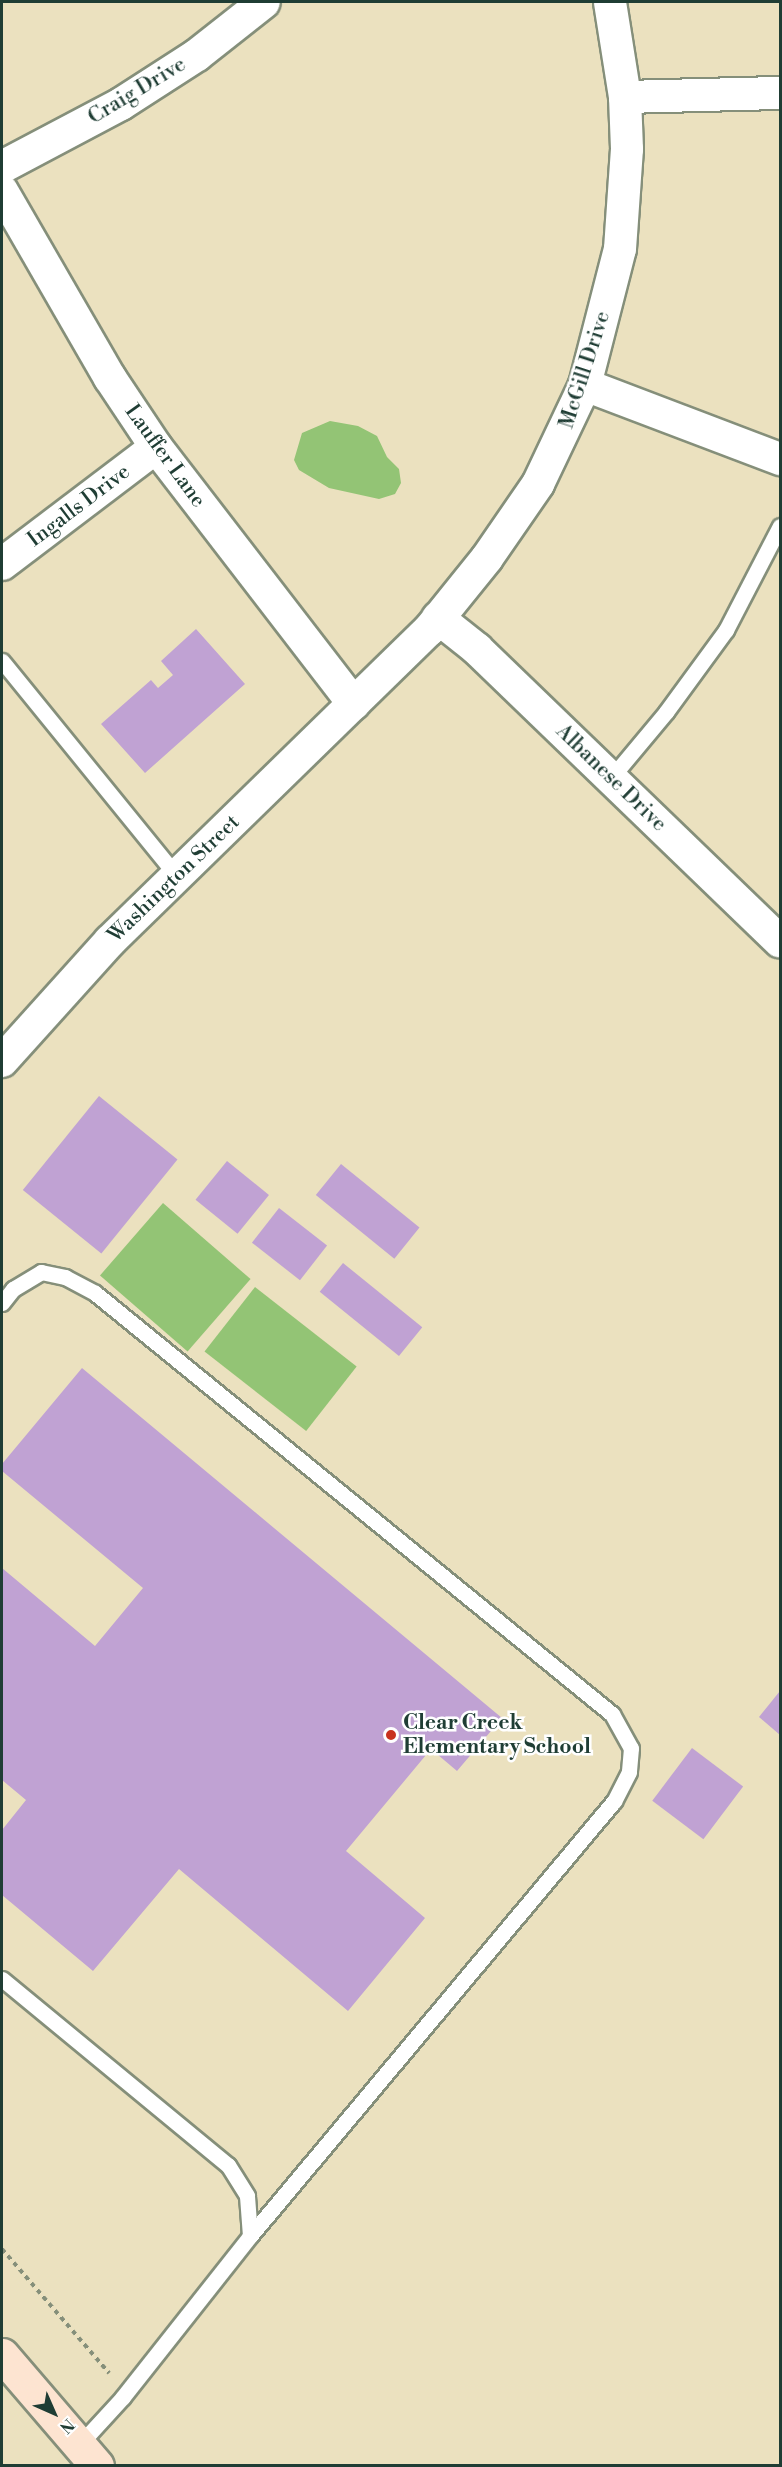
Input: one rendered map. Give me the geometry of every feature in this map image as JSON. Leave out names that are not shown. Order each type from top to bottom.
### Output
[{"type":"street","name":"Craig Drive","points":[[2,167],[121,104],[198,55],[264,2]]},
{"type":"street","name":"McGill Drive","points":[[354,704],[438,618],[487,558],[538,484],[585,385],[620,249],[627,149],[625,97],[610,2]]},
{"type":"street","points":[[625,97],[780,93]]},
{"type":"street","name":"Lauffer Lane","points":[[2,191],[110,378],[156,447],[354,704]]},
{"type":"street","points":[[585,385],[780,459]]},
{"type":"street","name":"Ingalls Drive","points":[[2,564],[156,447]]},
{"type":"street","name":"Albanese Drive","points":[[438,618],[477,649],[780,942]]},
{"type":"street","name":"Washington Street","points":[[2,1061],[110,941],[354,704]]},
{"type":"street","points":[[2,2355],[88,2455]]},
{"type":"lane","points":[[611,778],[666,712],[726,630],[780,525]]},
{"type":"lane","points":[[2,661],[177,876]]},
{"type":"lane","points":[[2,1303],[12,1289],[41,1272],[65,1276],[95,1293],[612,1714],[631,1748],[629,1772],[614,1801],[250,2236],[126,2392],[88,2455]]},
{"type":"lane","points":[[2,1979],[228,2165],[247,2196],[250,2236]]},
{"type":"path","points":[[2,2248],[126,2392]]},
{"type":"green space","points":[[330,421],[358,426],[377,436],[387,457],[399,469],[401,483],[395,494],[379,499],[329,488],[299,470],[294,460],[302,433]]},
{"type":"green space","points":[[163,1203],[251,1279],[188,1352],[100,1275]]},
{"type":"green space","points":[[255,1287],[357,1366],[306,1431],[205,1352]]},
{"type":"building","points":[[196,629],[245,684],[145,773],[101,724],[151,680],[158,688],[173,675],[161,661]]},
{"type":"building","points":[[99,1096],[177,1160],[101,1254],[23,1190]]},
{"type":"building","points":[[227,1161],[269,1195],[237,1234],[196,1200]]},
{"type":"building","points":[[341,1164],[419,1228],[394,1259],[316,1195]]},
{"type":"building","points":[[279,1208],[327,1246],[300,1280],[252,1243]]},
{"type":"building","points":[[343,1263],[422,1327],[399,1356],[320,1292]]},
{"type":"building","points":[[82,1368],[502,1718],[457,1771],[431,1749],[346,1851],[425,1918],[348,2011],[179,1869],[93,1971],[2,1895],[2,1830],[26,1800],[2,1780],[2,1568],[95,1646],[143,1588],[2,1471],[2,1464]]},
{"type":"building","points":[[780,1691],[780,1735],[759,1717]]},
{"type":"building","points":[[692,1748],[743,1787],[703,1839],[652,1801]]},
{"type":"place","name":"Clear Creek Elementary School","points":[[391,1735]]}]
